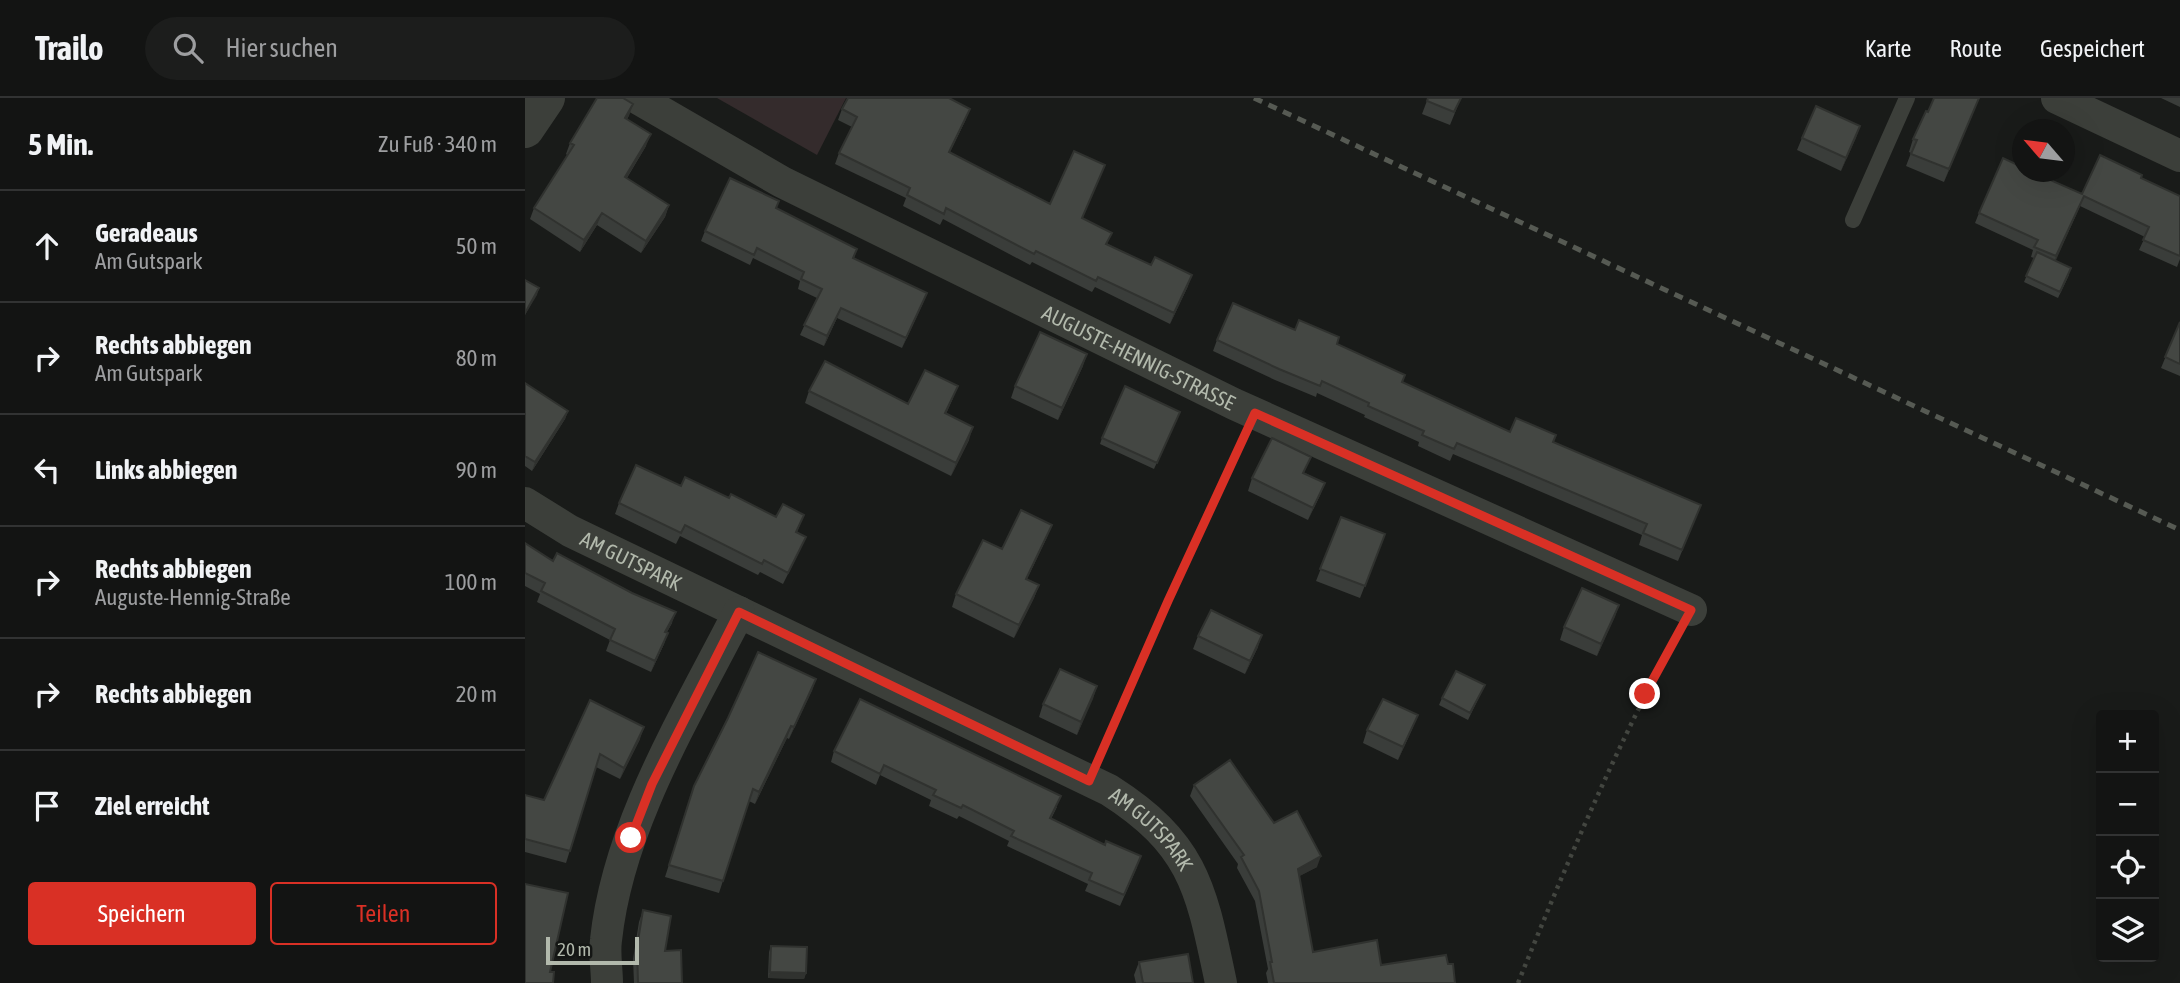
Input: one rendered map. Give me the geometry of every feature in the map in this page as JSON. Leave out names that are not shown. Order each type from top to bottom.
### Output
[{"type":"street","points":[[525,129],[546,98]]},
{"type":"street","name":"AUGUSTE-HENNIG-STRASSE","points":[[637,98],[782,182],[1255,413],[1691,610]]},
{"type":"street","points":[[2057,98],[2180,156]]},
{"type":"street","name":"AM GUTSPARK","points":[[525,503],[570,531],[1109,790],[1146,815],[1165,834],[1192,872],[1203,901],[1221,983]]},
{"type":"street","points":[[607,983],[605,942],[614,892],[631,838],[652,784],[739,612]]},
{"type":"lane","points":[[1853,220],[1907,98]]},
{"type":"path","points":[[1089,781],[1255,413]]},
{"type":"path","points":[[1518,983],[1606,775],[1645,694],[1691,610]]},
{"type":"shaded area","points":[[717,98],[846,98],[817,155]]},
{"type":"building","points":[[597,98],[623,98],[633,104],[625,118],[651,134],[625,177],[669,205],[646,241],[602,213],[584,240],[534,208],[574,145],[570,143]]},
{"type":"building","points":[[848,98],[949,98],[970,109],[949,152],[1050,204],[1074,151],[1105,165],[1082,218],[1112,233],[1106,244],[1151,265],[1155,257],[1192,275],[1174,313],[1098,277],[1096,281],[1036,251],[1034,254],[946,208],[944,214],[907,195],[910,188],[839,153],[857,117],[842,109]]},
{"type":"building","points":[[1428,98],[1461,98],[1454,112],[1427,101]]},
{"type":"building","points":[[1934,98],[1979,98],[1949,169],[1911,154],[1917,140],[1913,139]]},
{"type":"building","points":[[1816,106],[1860,126],[1846,158],[1802,138]]},
{"type":"building","points":[[2100,155],[2180,196],[2180,256],[2143,240],[2149,227],[2084,196],[2056,256],[2034,247],[2038,240],[1979,213],[2003,158],[2012,162],[2012,182],[2055,182],[2082,194]]},
{"type":"building","points":[[730,178],[779,201],[776,208],[857,249],[853,258],[927,293],[906,338],[841,308],[827,336],[804,325],[822,289],[801,279],[804,272],[757,248],[754,255],[705,231]]},
{"type":"building","points":[[2037,252],[2071,268],[2060,292],[2026,276]]},
{"type":"building","points":[[525,280],[539,288],[525,313]]},
{"type":"building","points":[[1233,303],[1295,330],[1299,320],[1339,337],[1337,344],[1405,375],[1402,382],[1510,432],[1516,418],[1556,435],[1553,442],[1701,505],[1682,550],[1643,533],[1647,524],[1457,443],[1454,449],[1422,435],[1424,431],[1368,406],[1369,403],[1322,381],[1320,386],[1217,340]]},
{"type":"building","points":[[2180,322],[2180,364],[2165,357]]},
{"type":"building","points":[[1040,332],[1087,354],[1062,408],[1015,386]]},
{"type":"building","points":[[825,361],[908,404],[925,370],[958,386],[945,413],[973,427],[956,463],[809,391]]},
{"type":"building","points":[[525,383],[568,411],[535,462],[525,456]]},
{"type":"building","points":[[1125,386],[1180,412],[1157,463],[1102,438]]},
{"type":"building","points":[[1272,438],[1311,457],[1303,473],[1325,483],[1313,508],[1252,478]]},
{"type":"building","points":[[636,465],[681,486],[685,477],[729,498],[731,494],[776,517],[783,504],[804,515],[796,532],[806,537],[788,573],[764,560],[762,564],[685,525],[681,533],[619,503]]},
{"type":"building","points":[[1021,510],[1052,525],[1026,579],[1039,585],[1019,625],[956,594],[983,540],[1002,549]]},
{"type":"building","points":[[1341,517],[1385,534],[1365,586],[1320,569]]},
{"type":"building","points":[[525,543],[553,561],[557,553],[632,593],[676,612],[665,632],[668,633],[655,661],[610,640],[615,629],[541,591],[545,583],[525,573]]},
{"type":"building","points":[[1582,588],[1619,605],[1601,644],[1564,627]]},
{"type":"building","points":[[1211,610],[1262,635],[1250,661],[1198,636]]},
{"type":"building","points":[[758,652],[816,679],[759,792],[753,789],[723,881],[669,865],[694,786]]},
{"type":"building","points":[[1060,669],[1097,686],[1081,722],[1043,704]]},
{"type":"building","points":[[1456,671],[1485,685],[1470,713],[1442,698]]},
{"type":"building","points":[[860,699],[1061,796],[1050,818],[1105,845],[1106,841],[1141,856],[1124,895],[1089,880],[1092,873],[1011,836],[1014,831],[963,805],[961,808],[933,795],[936,790],[884,765],[880,774],[834,751]]},
{"type":"building","points":[[1383,699],[1418,715],[1403,747],[1367,730]]},
{"type":"building","points":[[590,700],[644,727],[624,768],[600,754],[570,851],[525,839],[525,795],[544,800]]},
{"type":"building","points":[[1230,760],[1274,823],[1297,811],[1321,856],[1298,869],[1313,952],[1377,940],[1381,965],[1446,955],[1448,964],[1453,964],[1455,983],[1274,983],[1259,891],[1241,857],[1244,855],[1194,785]]},
{"type":"building","points":[[525,884],[568,893],[550,972],[554,972],[553,983],[525,983]]},
{"type":"building","points":[[643,910],[671,916],[665,951],[681,950],[682,983],[638,983],[637,947]]},
{"type":"building","points":[[771,946],[807,947],[806,973],[770,972]]},
{"type":"building","points":[[1188,954],[1193,983],[1143,983],[1139,962]]},
{"type":"railway","points":[[1254,98],[2180,530]]},
{"type":"route","points":[[631,838],[652,784],[739,612],[1089,781],[1255,413],[1691,610],[1645,694]]}]
